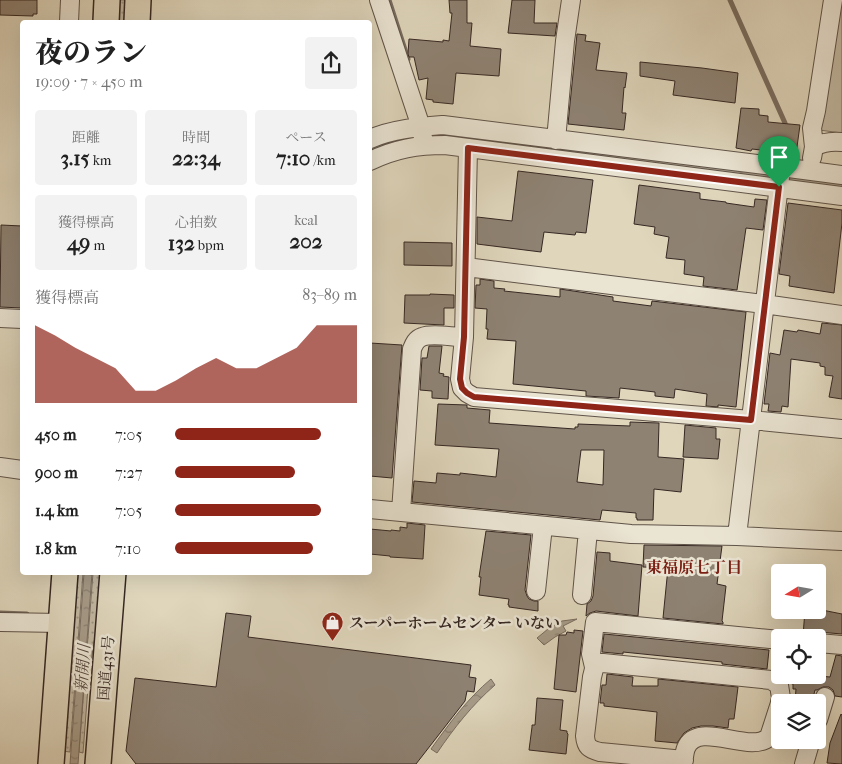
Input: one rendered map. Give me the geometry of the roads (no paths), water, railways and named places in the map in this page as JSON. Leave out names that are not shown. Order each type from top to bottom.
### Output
[{"type":"highway","points":[[106,20],[107,0]]},
{"type":"highway","points":[[137,20],[138,0]]},
{"type":"highway","points":[[51,764],[65,575]]},
{"type":"highway","name":"国道431号","points":[[98,764],[113,575]]},
{"type":"street","points":[[69,20],[70,0]]},
{"type":"street","points":[[379,0],[423,136]]},
{"type":"street","points":[[556,140],[565,40],[571,0]]},
{"type":"street","points":[[810,171],[814,147],[812,128],[833,0]]},
{"type":"street","points":[[372,159],[403,148],[443,126],[556,140],[780,177],[842,196]]},
{"type":"street","points":[[372,139],[399,130],[445,144],[468,148],[780,177],[810,171],[842,175]]},
{"type":"street","points":[[814,147],[821,143],[842,142]]},
{"type":"street","points":[[468,148],[464,337],[460,379],[462,388],[467,393],[474,397],[842,429]]},
{"type":"street","points":[[737,536],[780,177]]},
{"type":"street","points":[[466,267],[842,315]]},
{"type":"street","points":[[0,318],[20,319]]},
{"type":"street","points":[[401,512],[412,349],[416,340],[422,337],[464,337]]},
{"type":"street","points":[[0,467],[20,470]]},
{"type":"street","points":[[372,509],[631,534],[737,536],[842,541]]},
{"type":"street","points":[[536,591],[544,526]]},
{"type":"street","points":[[582,595],[588,530]]},
{"type":"street","points":[[0,622],[61,623]]},
{"type":"street","points":[[771,639],[595,622],[591,654],[594,668],[584,736],[589,748],[600,752],[684,762],[686,748],[697,738],[708,736],[756,742],[765,741],[771,731]]},
{"type":"street","points":[[826,644],[842,645]]},
{"type":"street","points":[[594,668],[599,663],[771,680],[779,685],[780,694]]},
{"type":"street","points":[[804,764],[808,749]]},
{"type":"water","points":[[441,131],[842,181],[842,191],[442,140],[372,156],[372,144],[388,138]]},
{"type":"water","name":"新開川","points":[[84,575],[92,575],[78,764],[70,764]]},
{"type":"water","points":[[577,619],[563,626],[566,631],[544,645],[537,638],[562,621]]},
{"type":"water","points":[[491,679],[495,685],[464,717],[437,753],[431,749],[466,703]]},
{"type":"waterway","points":[[389,0],[408,59]]},
{"type":"waterway","points":[[730,0],[785,123]]},
{"type":"waterway","points":[[0,613],[27,614]]},
{"type":"place","name":"スーパーホームセンター いない","points":[[333,642]]},
{"type":"district","name":"東福原七丁目","points":[[694,567]]}]
